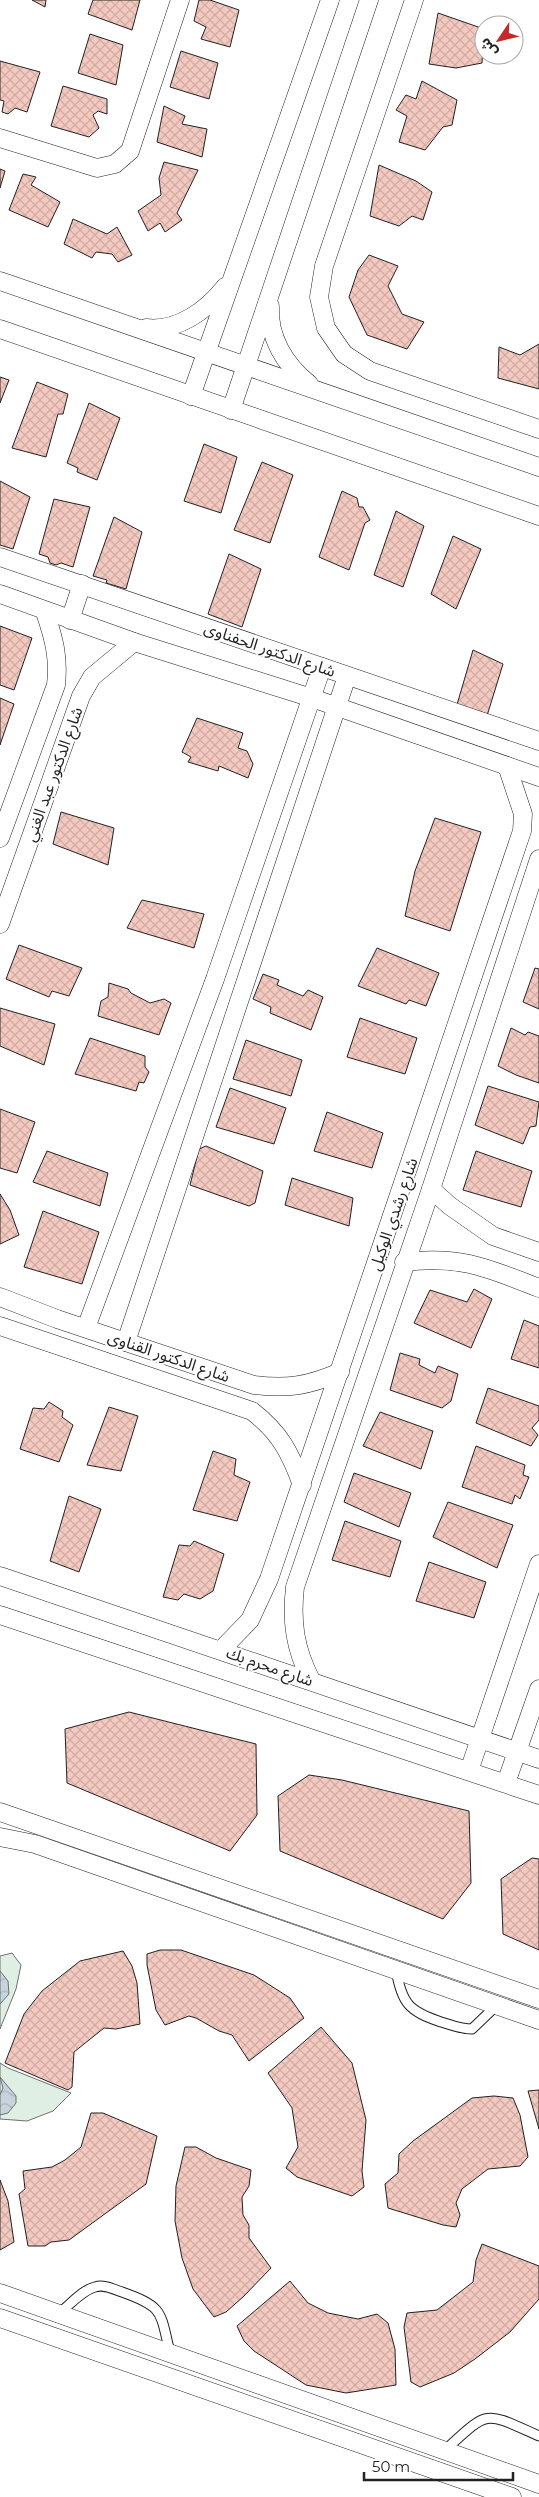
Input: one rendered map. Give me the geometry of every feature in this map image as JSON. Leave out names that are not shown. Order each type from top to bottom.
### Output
[{"type":"street","points":[[0,138],[78,164],[97,168],[115,164],[130,151],[180,0]]},
{"type":"street","points":[[191,396],[330,0]]},
{"type":"street","points":[[231,410],[369,0]]},
{"type":"street","points":[[414,0],[324,266],[319,297],[326,328],[344,354],[370,371],[539,429]]},
{"type":"street","points":[[125,325],[156,329],[187,320],[213,302],[233,276]]},
{"type":"street","points":[[0,281],[539,467]]},
{"type":"street","points":[[272,289],[269,318],[277,347],[294,372],[317,391]]},
{"type":"street","points":[[0,330],[539,516]]},
{"type":"street","name":"شارع الدكتور الحفناوى","points":[[0,557],[539,741]]},
{"type":"street","points":[[70,620],[82,584]]},
{"type":"street","name":"شارع الدكتور الحفناوى","points":[[0,594],[45,612],[336,706],[539,777]]},
{"type":"street","name":"شارع الدكتور عبد الغني","points":[[0,838],[56,685],[58,662],[54,639],[45,612]]},
{"type":"street","name":"شارع الدكتور عبد الغني","points":[[0,924],[81,696],[92,677],[134,642]]},
{"type":"street","points":[[86,1328],[215,979],[322,667]]},
{"type":"street","points":[[126,1342],[346,676]]},
{"type":"street","name":"شارع رشدي الوكيل","points":[[221,1650],[250,1620],[269,1579],[522,831],[523,814],[507,766]]},
{"type":"street","name":"شارع رشدي الوكيل","points":[[311,1680],[300,1659],[294,1636],[292,1613],[295,1587],[404,1262],[431,1189],[539,860]]},
{"type":"street","points":[[431,1189],[470,1222],[493,1236],[539,1252]]},
{"type":"street","points":[[404,1262],[429,1259],[454,1260],[479,1265],[539,1288]]},
{"type":"street","name":"شارع الدكتور القناوى","points":[[0,1297],[57,1319],[254,1385],[284,1388],[313,1384],[340,1372]]},
{"type":"street","points":[[50,1344],[57,1319]]},
{"type":"street","name":"شارع الدكتور القناوى","points":[[0,1326],[252,1411],[271,1426],[291,1454],[302,1485]]},
{"type":"street","points":[[469,1771],[539,1564]]},
{"type":"street","name":"شارع محرم بك","points":[[0,1576],[311,1680],[539,1759]]},
{"type":"street","points":[[269,1579],[295,1587]]},
{"type":"street","points":[[0,1615],[539,1795]]},
{"type":"street","points":[[506,1783],[539,1689]]},
{"type":"street","points":[[0,1812],[539,1999]]},
{"type":"street","points":[[0,1837],[35,1844],[539,2020]]},
{"type":"street","points":[[0,2293],[539,2484]]},
{"type":"street","points":[[0,2318],[512,2497]]},
{"type":"lane","points":[[396,1969],[403,1995],[411,2008],[418,2014],[462,2029],[472,2029],[496,2005]]},
{"type":"lane","points":[[58,2314],[94,2287],[102,2286],[115,2290],[154,2306],[162,2318],[170,2353]]},
{"type":"lane","points":[[444,2451],[474,2424],[485,2418],[496,2417],[539,2436]]},
{"type":"green space","points":[[12,1953],[21,1965],[16,1989],[0,2029],[0,1956]]},
{"type":"green space","points":[[0,2063],[71,2093],[53,2111],[27,2121],[0,2119]]},
{"type":"water","points":[[0,1971],[8,1981],[9,1994],[0,2004]]},
{"type":"water","points":[[0,2077],[16,2096],[16,2103],[8,2113],[0,2115],[0,2095],[3,2088]]},
{"type":"building","points":[[32,0],[46,0],[45,7]]},
{"type":"building","points":[[93,0],[140,0],[132,30],[88,14]]},
{"type":"building","points":[[199,0],[210,0],[239,10],[230,47],[201,39],[206,27],[194,21]]},
{"type":"building","points":[[438,13],[474,26],[474,65],[456,68],[429,64]]},
{"type":"building","points":[[90,34],[123,45],[116,85],[78,73]]},
{"type":"building","points":[[181,51],[218,63],[209,99],[170,87]]},
{"type":"building","points":[[0,61],[40,72],[27,112],[15,108],[8,114],[2,112],[4,101],[0,100]]},
{"type":"building","points":[[422,81],[457,100],[452,125],[443,127],[425,150],[399,142],[407,116],[396,110],[406,95],[416,99]]},
{"type":"building","points":[[63,86],[107,99],[107,114],[98,111],[93,115],[99,128],[89,137],[51,126]]},
{"type":"building","points":[[164,106],[185,116],[182,124],[207,129],[202,157],[157,142]]},
{"type":"building","points":[[164,162],[198,170],[177,213],[182,220],[165,232],[160,223],[148,231],[138,211],[161,195],[159,178]]},
{"type":"building","points":[[379,165],[416,181],[432,192],[423,220],[412,216],[399,226],[370,216]]},
{"type":"building","points":[[0,169],[5,171],[0,188]]},
{"type":"building","points":[[23,174],[36,177],[31,185],[60,202],[48,227],[9,210]]},
{"type":"building","points":[[73,219],[107,234],[117,227],[132,255],[118,262],[112,254],[96,252],[92,258],[64,244]]},
{"type":"building","points":[[369,255],[398,266],[388,286],[402,314],[424,322],[407,349],[367,335],[349,297],[358,270]]},
{"type":"building","points":[[539,344],[539,389],[498,378],[499,347],[520,355]]},
{"type":"building","points":[[0,377],[9,380],[0,403]]},
{"type":"building","points":[[37,382],[68,394],[63,414],[58,414],[46,457],[12,448]]},
{"type":"building","points":[[89,403],[120,418],[97,480],[77,472],[78,468],[67,463]]},
{"type":"building","points":[[204,444],[237,457],[221,513],[184,501]]},
{"type":"building","points":[[262,462],[293,475],[270,543],[234,530]]},
{"type":"building","points":[[0,481],[30,497],[13,549],[0,545]]},
{"type":"building","points":[[342,491],[357,498],[359,507],[363,507],[370,520],[365,523],[349,570],[319,557]]},
{"type":"building","points":[[54,499],[90,507],[73,567],[61,563],[56,565],[50,563],[48,557],[39,554]]},
{"type":"building","points":[[396,511],[424,526],[403,587],[374,575]]},
{"type":"building","points":[[114,517],[142,532],[126,589],[106,583],[107,580],[93,576]]},
{"type":"building","points":[[453,536],[481,549],[456,609],[431,594]]},
{"type":"building","points":[[229,554],[261,569],[242,627],[208,614]]},
{"type":"building","points":[[0,626],[32,638],[14,690],[0,685]]},
{"type":"building","points":[[473,650],[503,664],[486,719],[456,708]]},
{"type":"building","points":[[0,698],[14,704],[0,745]]},
{"type":"building","points":[[197,718],[243,733],[238,748],[247,751],[253,764],[248,778],[219,766],[218,771],[188,762],[191,757],[182,752]]},
{"type":"building","points":[[61,812],[114,828],[108,865],[53,844]]},
{"type":"building","points":[[435,818],[481,832],[450,931],[405,916],[415,871]]},
{"type":"building","points":[[142,900],[204,914],[194,948],[127,928]]},
{"type":"building","points":[[19,945],[82,968],[69,996],[52,991],[49,997],[6,979]]},
{"type":"building","points":[[377,948],[439,973],[426,1006],[409,1000],[406,1004],[358,986]]},
{"type":"building","points":[[535,968],[539,969],[539,1009],[523,1002]]},
{"type":"building","points":[[263,974],[279,980],[277,985],[303,996],[308,990],[323,997],[311,1030],[270,1013],[271,1007],[253,999]]},
{"type":"building","points":[[109,983],[128,989],[131,993],[150,1003],[164,999],[171,1003],[159,1035],[98,1016],[101,1001],[108,997]]},
{"type":"building","points":[[0,1008],[55,1024],[44,1065],[0,1046]]},
{"type":"building","points":[[360,1018],[417,1038],[405,1074],[347,1057]]},
{"type":"building","points":[[511,1028],[525,1035],[528,1032],[539,1036],[539,1083],[498,1066]]},
{"type":"building","points":[[90,1038],[145,1056],[145,1067],[149,1072],[144,1083],[139,1082],[136,1091],[75,1074]]},
{"type":"building","points":[[246,1040],[302,1060],[291,1096],[233,1079]]},
{"type":"building","points":[[488,1086],[539,1102],[536,1126],[530,1127],[523,1144],[475,1125]]},
{"type":"building","points":[[230,1088],[286,1108],[274,1144],[216,1127]]},
{"type":"building","points":[[0,1109],[35,1122],[17,1173],[0,1168]]},
{"type":"building","points":[[327,1112],[383,1133],[372,1168],[314,1151]]},
{"type":"building","points":[[206,1146],[263,1171],[255,1203],[249,1206],[190,1185],[199,1149]]},
{"type":"building","points":[[47,1151],[108,1173],[100,1206],[33,1182]]},
{"type":"building","points":[[476,1151],[532,1171],[521,1207],[463,1190]]},
{"type":"building","points":[[292,1178],[353,1198],[349,1226],[285,1205]]},
{"type":"building","points":[[0,1194],[10,1210],[19,1235],[0,1244]]},
{"type":"building","points":[[43,1211],[99,1232],[82,1284],[24,1267]]},
{"type":"building","points":[[474,1289],[492,1299],[471,1348],[414,1323],[430,1290],[467,1302]]},
{"type":"building","points":[[524,1320],[539,1326],[539,1368],[511,1359]]},
{"type":"building","points":[[400,1353],[420,1359],[419,1365],[435,1373],[438,1366],[458,1374],[451,1401],[442,1408],[390,1390]]},
{"type":"building","points":[[488,1388],[539,1406],[539,1420],[532,1428],[538,1435],[531,1446],[476,1423]]},
{"type":"building","points":[[49,1402],[63,1411],[62,1417],[73,1425],[59,1462],[20,1449],[33,1408],[44,1409]]},
{"type":"building","points":[[109,1407],[138,1416],[121,1471],[87,1465]]},
{"type":"building","points":[[380,1412],[433,1431],[421,1469],[363,1446]]},
{"type":"building","points":[[476,1446],[525,1465],[523,1475],[529,1477],[520,1499],[515,1495],[512,1504],[462,1487]]},
{"type":"building","points":[[213,1451],[236,1459],[234,1475],[250,1482],[237,1521],[193,1510]]},
{"type":"building","points":[[354,1473],[411,1493],[399,1527],[344,1502]]},
{"type":"building","points":[[69,1496],[101,1509],[79,1572],[50,1561]]},
{"type":"building","points":[[448,1502],[513,1525],[497,1568],[433,1537]]},
{"type":"building","points":[[345,1521],[401,1541],[390,1577],[332,1560]]},
{"type":"building","points":[[194,1541],[224,1554],[213,1591],[200,1599],[184,1594],[178,1600],[163,1597],[179,1545],[190,1546]]},
{"type":"building","points":[[429,1562],[486,1582],[474,1618],[416,1601]]},
{"type":"building","points":[[129,1712],[256,1744],[257,1815],[230,1851],[67,1783],[65,1729]]},
{"type":"building","points":[[309,1775],[342,1780],[469,1811],[471,1883],[443,1919],[280,1851],[278,1796]]},
{"type":"building","points":[[532,1858],[539,1859],[539,1950],[503,1934],[501,1879]]},
{"type":"building","points":[[160,1950],[181,1950],[254,1975],[290,1998],[304,2018],[249,2061],[232,2035],[219,2031],[196,2018],[189,2016],[165,2025],[156,2010],[147,1965],[147,1954]]},
{"type":"building","points":[[123,1951],[132,1966],[137,1983],[140,2024],[116,2029],[104,2028],[74,2052],[72,2087],[68,2090],[5,2063],[24,2014],[42,1991],[80,1961]]},
{"type":"building","points":[[321,2027],[352,2063],[366,2120],[362,2171],[364,2187],[352,2196],[297,2177],[286,2168],[298,2147],[292,2108],[268,2073]]},
{"type":"building","points":[[539,2090],[539,2129],[528,2091]]},
{"type":"building","points":[[494,2096],[513,2098],[520,2115],[528,2157],[520,2166],[488,2169],[462,2189],[456,2203],[460,2215],[456,2227],[443,2225],[388,2208],[385,2184],[398,2173],[399,2154],[413,2141],[472,2098]]},
{"type":"building","points":[[91,2113],[103,2113],[157,2136],[146,2184],[69,2240],[51,2242],[45,2246],[28,2246],[19,2194],[25,2189],[23,2171],[52,2167],[65,2160],[81,2147]]},
{"type":"building","points":[[185,2147],[196,2147],[216,2158],[251,2170],[249,2186],[242,2197],[243,2215],[249,2225],[249,2238],[271,2268],[226,2312],[214,2317],[193,2289],[182,2258],[175,2221],[176,2186]]},
{"type":"building","points":[[0,2180],[8,2201],[14,2242],[0,2250]]},
{"type":"building","points":[[482,2244],[539,2266],[539,2299],[510,2332],[475,2359],[454,2373],[420,2387],[411,2382],[404,2327],[407,2313],[437,2310],[473,2282],[476,2260]]},
{"type":"building","points":[[290,2281],[308,2303],[328,2313],[358,2319],[377,2314],[388,2323],[395,2349],[396,2385],[346,2393],[306,2385],[254,2351],[244,2341],[237,2326]]}]
